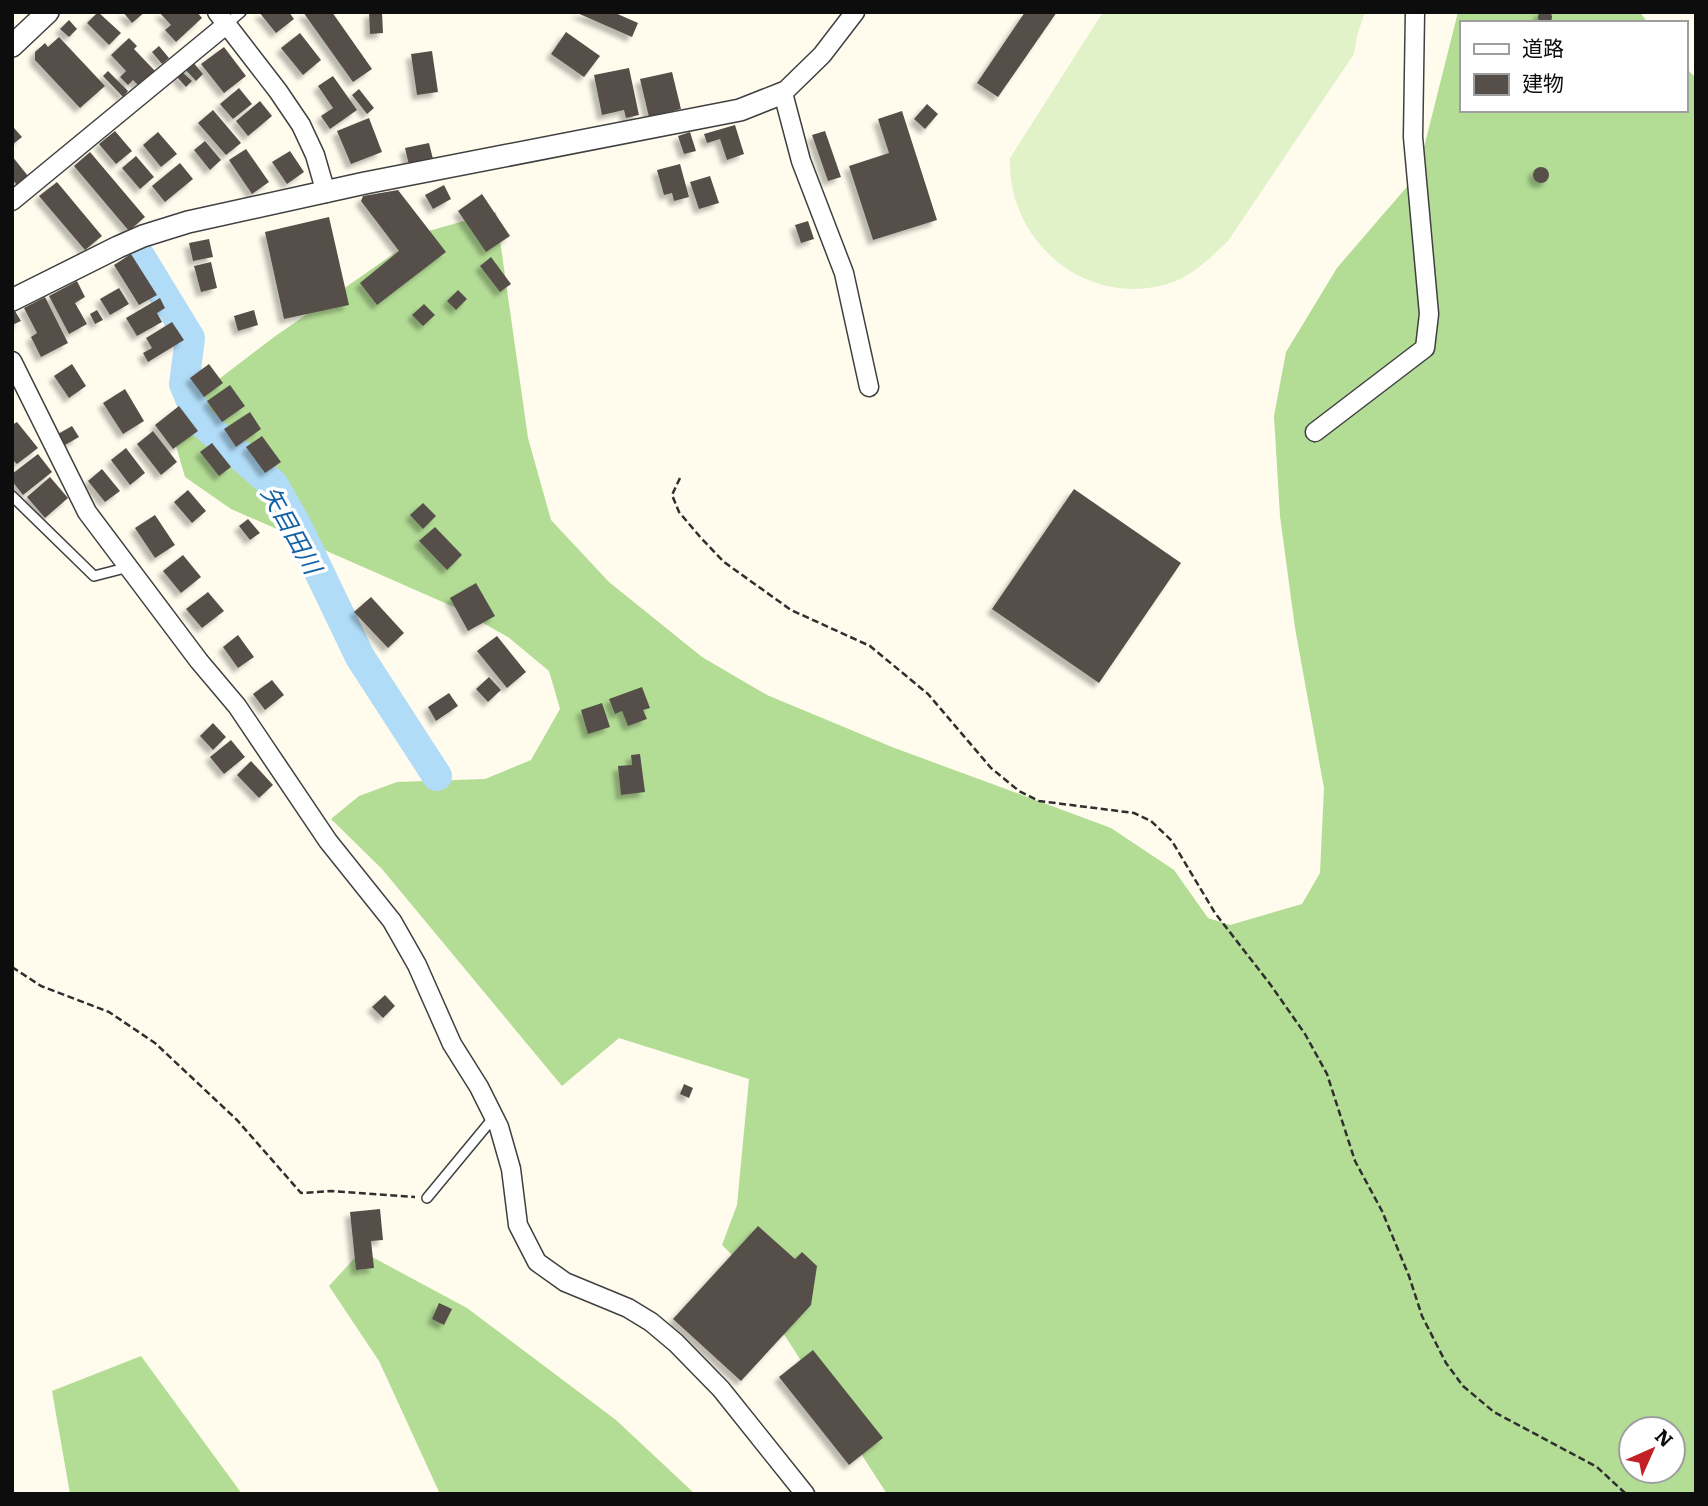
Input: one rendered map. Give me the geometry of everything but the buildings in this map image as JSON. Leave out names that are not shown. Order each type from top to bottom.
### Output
[{"type":"street","points":[[12,47],[48,12]]},
{"type":"street","points":[[12,300],[142,236],[188,222],[365,183],[740,110],[783,93],[822,55],[855,12]]},
{"type":"street","points":[[1315,432],[1424,348],[1429,314],[1413,136],[1415,12]]},
{"type":"street","points":[[12,201],[228,16],[301,125],[315,155],[326,193]]},
{"type":"street","points":[[783,93],[801,161],[844,273],[869,387]]},
{"type":"street","points":[[12,361],[87,512],[236,706],[328,841],[392,921],[417,965],[452,1044],[479,1087],[499,1127],[511,1169],[518,1225],[537,1262],[565,1282],[628,1308],[651,1322],[676,1343],[721,1389],[804,1494]]},
{"type":"lane","points":[[12,496],[94,576],[129,567]]},
{"type":"lane","points":[[427,1198],[494,1117]]},
{"type":"path","points":[[680,478],[671,495],[679,512],[724,562],[791,610],[870,646],[928,694],[991,768],[1019,791],[1039,800],[1134,813],[1151,821],[1172,841],[1215,913],[1305,1034],[1327,1074],[1355,1161],[1382,1211],[1422,1316],[1446,1363],[1463,1386],[1494,1412],[1597,1467],[1626,1494]]},
{"type":"path","points":[[12,967],[41,986],[109,1012],[155,1043],[237,1120],[302,1193],[331,1191],[427,1198]]},
{"type":"green space","points":[[1103,12],[1365,12],[1354,54],[1228,241],[1193,272],[1167,284],[1137,289],[1107,286],[1080,277],[1057,261],[1037,241],[1022,216],[1013,188],[1010,158]]},
{"type":"green space","points":[[1458,12],[1640,12],[1647,21],[1460,21],[1460,112],[1687,112],[1687,69],[1696,78],[1696,1494],[887,1494],[734,1257],[722,1245],[737,1205],[749,1079],[619,1038],[562,1086],[382,869],[331,819],[359,796],[397,782],[485,779],[531,760],[560,709],[549,671],[508,637],[454,607],[231,509],[185,477],[168,418],[274,337],[425,232],[496,212],[528,438],[551,520],[609,582],[702,657],[767,695],[892,747],[1111,828],[1174,870],[1208,918],[1230,925],[1302,904],[1320,873],[1324,788],[1295,628],[1280,516],[1274,416],[1286,352],[1337,268],[1417,175]]},
{"type":"green space","points":[[361,1251],[467,1308],[616,1420],[695,1494],[440,1494],[379,1361],[329,1286]]},
{"type":"green space","points":[[141,1356],[242,1494],[70,1494],[52,1391]]},
{"type":"waterway","name":"矢目田川","points":[[140,256],[190,338],[184,384],[199,420],[273,484],[298,528],[360,657],[437,776]]}]
